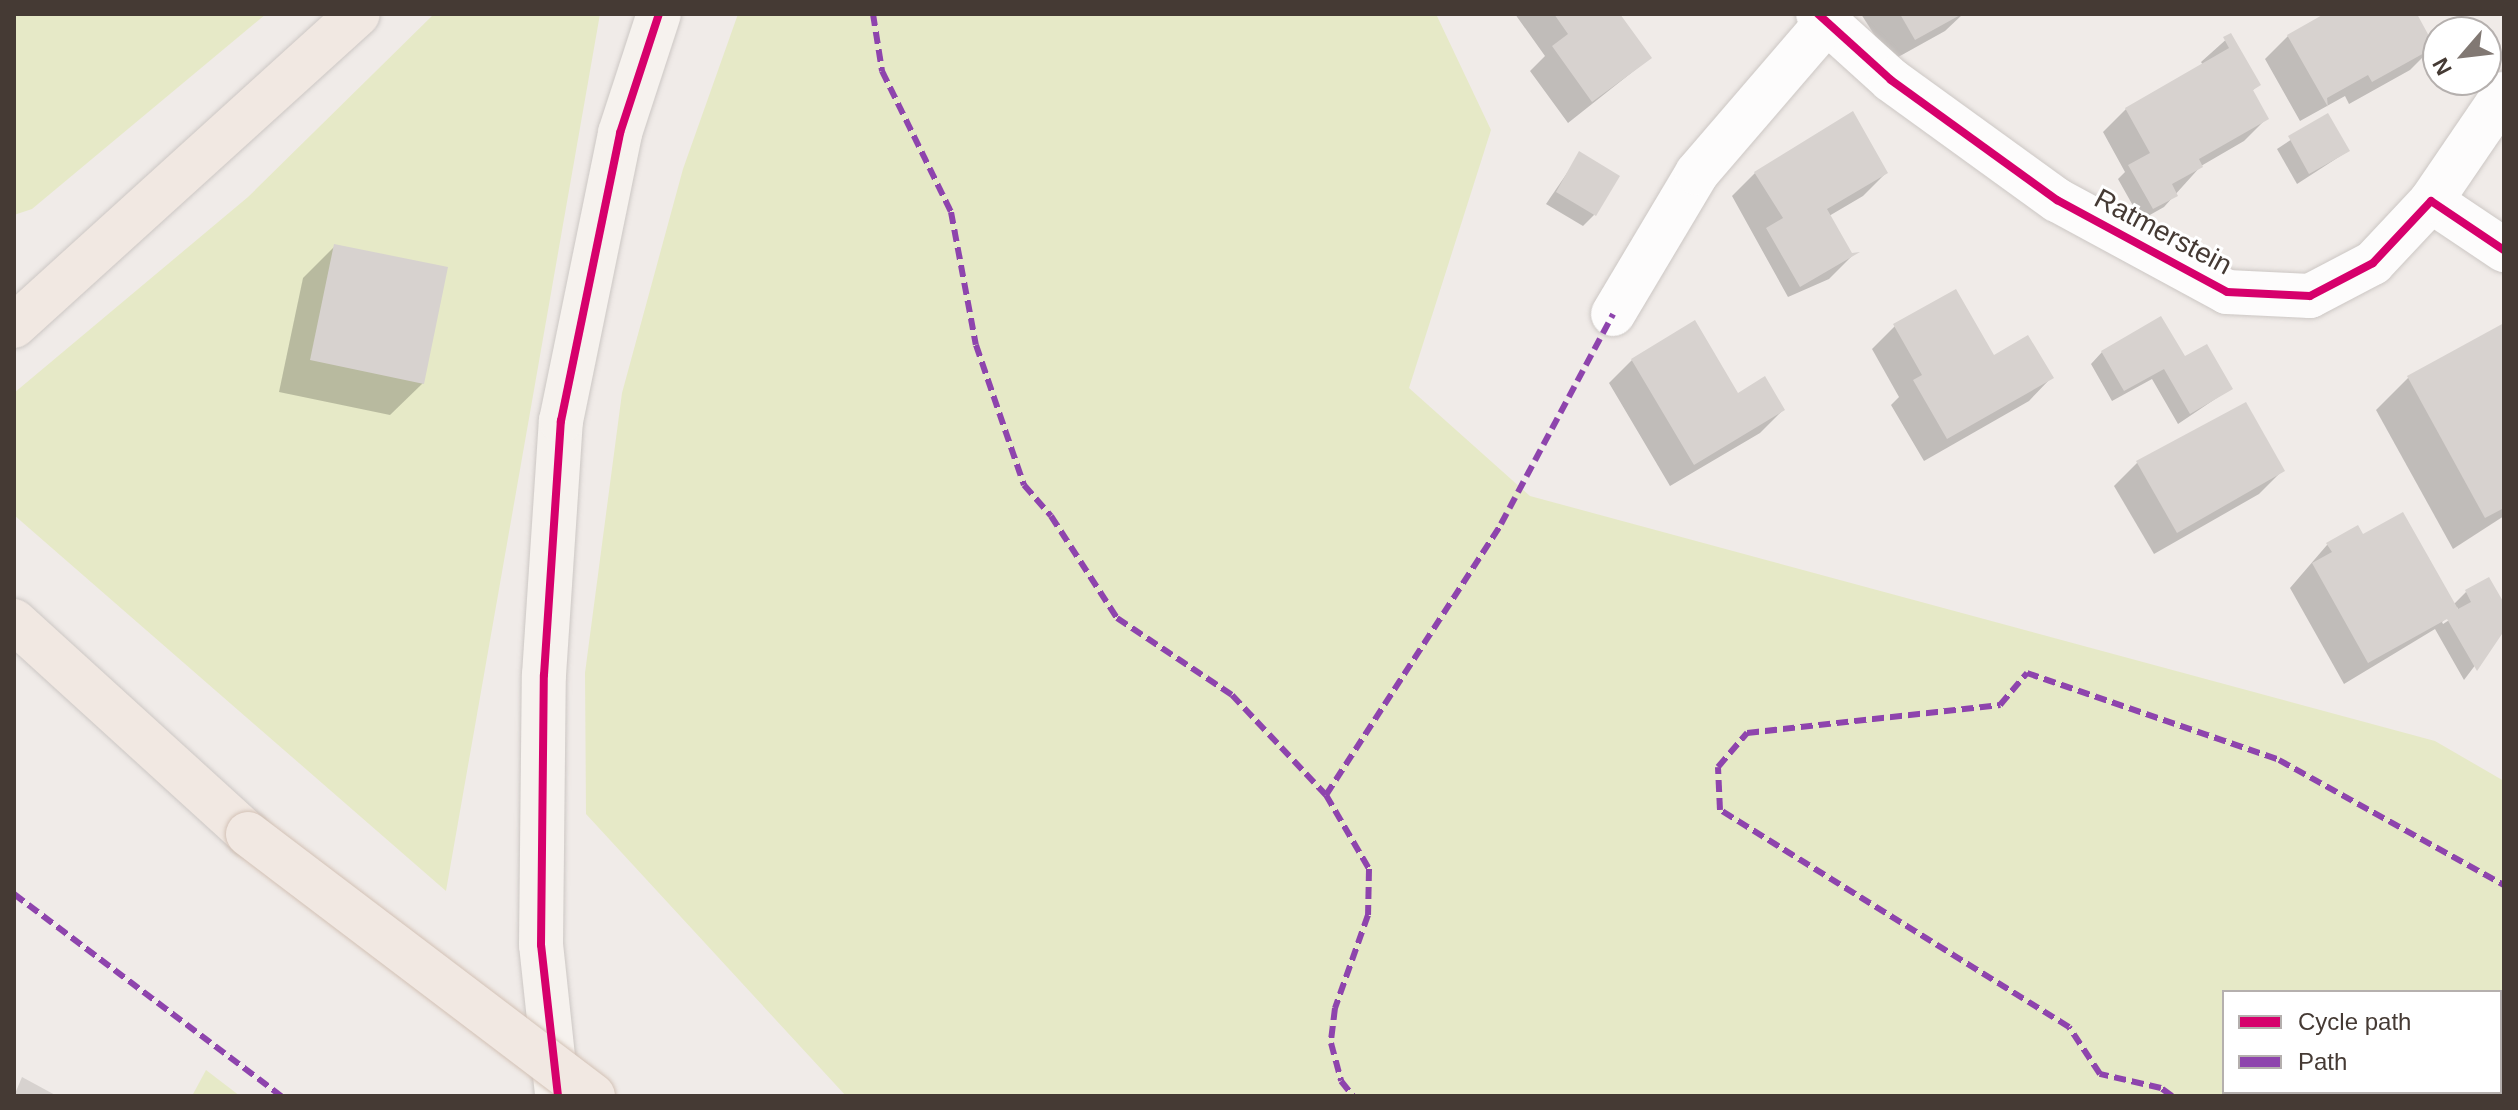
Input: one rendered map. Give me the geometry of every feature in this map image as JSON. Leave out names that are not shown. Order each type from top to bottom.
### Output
[{"type":"main road","points":[[14,326],[358,14]]},
{"type":"main road","points":[[14,621],[248,834],[593,1096]]},
{"type":"street","points":[[558,1096],[541,929],[544,675],[561,421],[620,133],[659,14]]},
{"type":"street","name":"Ratmerstein","points":[[1613,314],[1697,173],[1822,18],[1891,80],[2057,200],[2227,292],[2310,296],[2373,263],[2431,201],[2504,94]]},
{"type":"street","points":[[2431,201],[2504,250]]},
{"type":"green space","points":[[14,14],[266,14],[32,209],[14,215]]},
{"type":"green space","points":[[434,14],[600,14],[446,891],[14,515],[14,393],[248,197]]},
{"type":"green space","points":[[738,14],[1436,14],[1491,130],[1409,388],[1530,496],[2435,741],[2504,781],[2504,1096],[846,1096],[586,814],[585,673],[622,393],[683,169]]},
{"type":"green space","points":[[206,1070],[240,1096],[192,1096]]},
{"type":"building","points":[[1554,14],[1620,14],[1652,58],[1592,102],[1552,46],[1568,34]]},
{"type":"building","points":[[1900,14],[1962,14],[1915,40]]},
{"type":"building","points":[[2324,14],[2417,14],[2422,23],[2422,54],[2372,82],[2368,75],[2327,98],[2328,107],[2287,35]]},
{"type":"building","points":[[2231,33],[2261,85],[2253,90],[2269,119],[2199,159],[2203,167],[2172,184],[2178,196],[2153,209],[2128,165],[2150,153],[2125,108],[2229,48],[2223,37]]},
{"type":"building","points":[[1853,111],[1888,173],[1827,209],[1852,253],[1860,252],[1800,287],[1766,228],[1783,218],[1754,172]]},
{"type":"building","points":[[2328,113],[2350,151],[2309,174],[2288,136]]},
{"type":"building","points":[[1579,151],[1620,176],[1596,216],[1556,192]]},
{"type":"building","points":[[334,244],[448,267],[424,384],[310,360]]},
{"type":"building","points":[[1956,289],[1994,355],[2028,335],[2054,378],[1947,439],[1913,380],[1922,375],[1893,324]]},
{"type":"building","points":[[2161,316],[2185,356],[2207,344],[2233,389],[2190,414],[2164,369],[2124,391],[2101,351]]},
{"type":"building","points":[[1695,320],[1738,393],[1765,376],[1785,410],[1694,465],[1631,359]]},
{"type":"building","points":[[2504,323],[2504,508],[2485,518],[2407,376]]},
{"type":"building","points":[[2246,402],[2285,471],[2177,533],[2136,461]]},
{"type":"building","points":[[2403,512],[2458,609],[2471,602],[2465,590],[2489,577],[2504,603],[2504,631],[2477,671],[2447,619],[2368,663],[2312,563],[2332,552],[2326,543],[2358,525],[2363,534]]},
{"type":"building","points":[[22,1077],[57,1096],[14,1096]]},
{"type":"marked path","points":[[873,14],[882,71],[951,212],[976,345],[1024,485],[1051,516],[1117,618],[1232,695],[1326,795],[1369,869],[1368,915],[1335,1008],[1331,1043],[1341,1081],[1353,1096]]},
{"type":"marked path","points":[[1326,795],[1501,524],[1613,314]]},
{"type":"marked path","points":[[2172,1096],[2161,1088],[2100,1074],[2069,1027],[1720,810],[1718,767],[1747,733],[2000,705],[2027,673],[2279,760],[2504,885]]},
{"type":"marked path","points":[[14,894],[281,1096]]},
{"type":"cycle path","points":[[558,1096],[541,945],[544,675],[561,421],[620,133],[659,14]]},
{"type":"cycle path","points":[[1818,14],[1891,80],[2057,200],[2227,292],[2310,296],[2373,263],[2431,201],[2504,250]]}]
